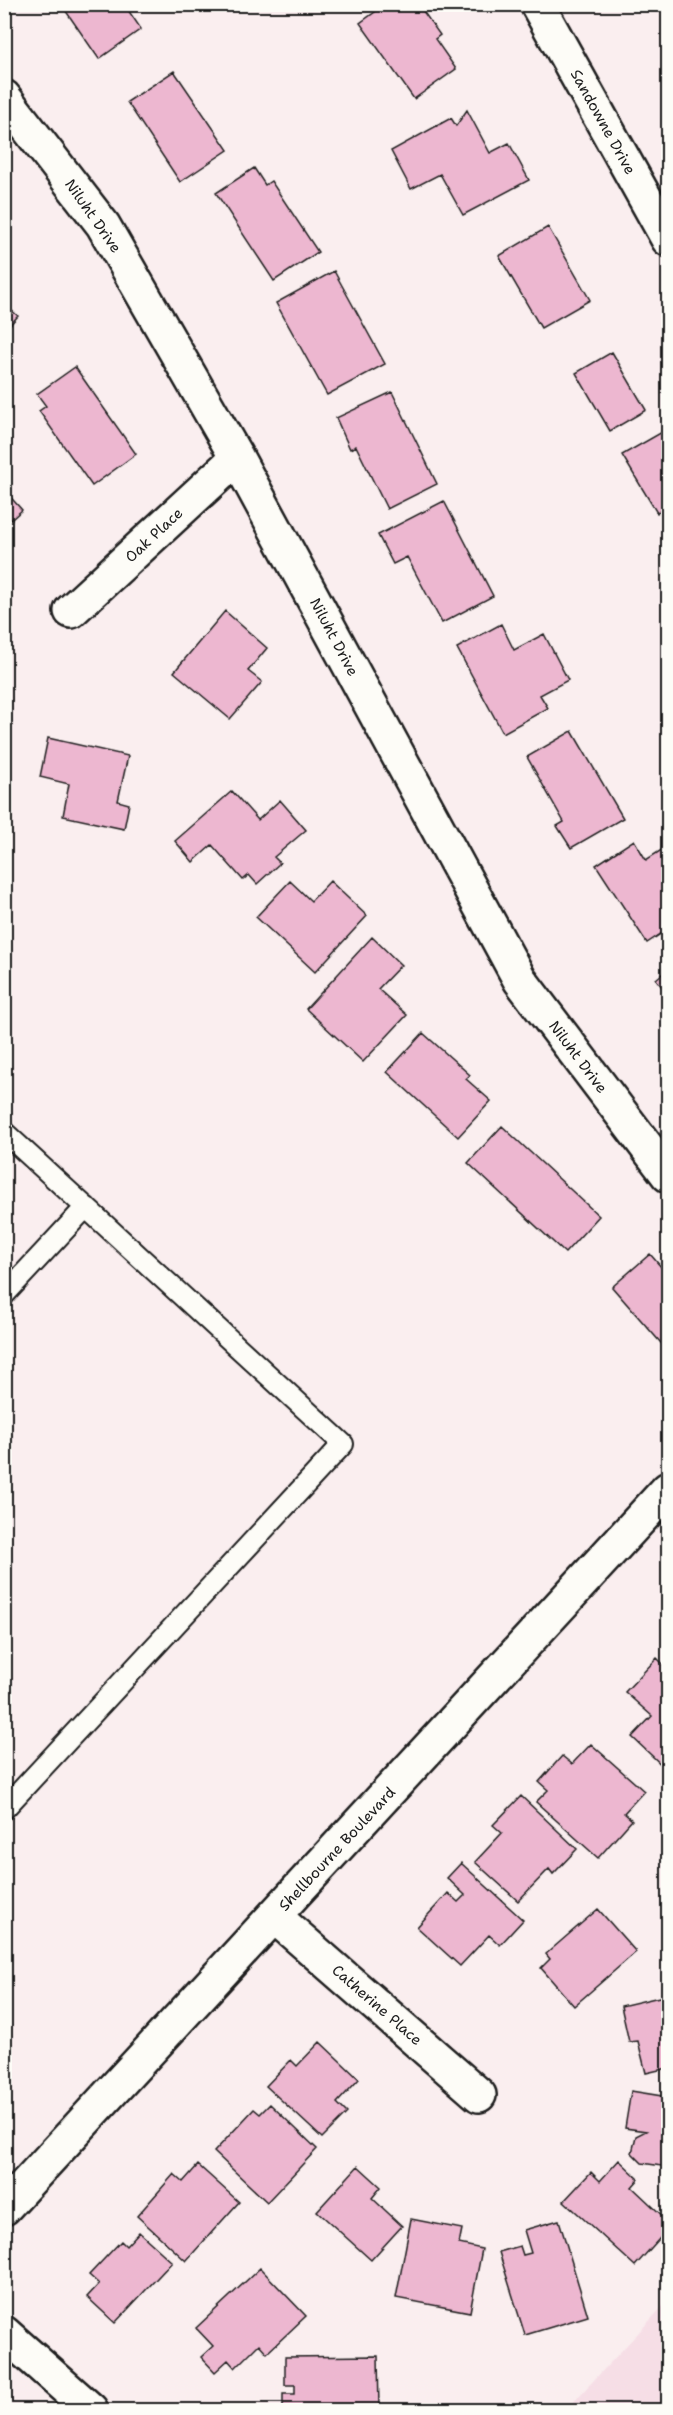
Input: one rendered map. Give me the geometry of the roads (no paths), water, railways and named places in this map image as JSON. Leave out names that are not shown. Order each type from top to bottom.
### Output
[{"type":"street","name":"Sandowne Drive","points":[[537,4],[669,238]]},
{"type":"street","name":"Niluht Drive","points":[[4,97],[103,225],[237,458],[520,980],[669,1174]]},
{"type":"street","name":"Oak Place","points":[[71,611],[237,458]]},
{"type":"street","name":"Shellbourne Boulevard","points":[[4,2208],[669,1489]]},
{"type":"street","name":"Catherine Place","points":[[274,1916],[479,2095]]},
{"type":"street","points":[[4,2333],[91,2410]]},
{"type":"lane","points":[[4,1132],[343,1444],[4,1809]]},
{"type":"lane","points":[[4,1295],[86,1207]]}]
